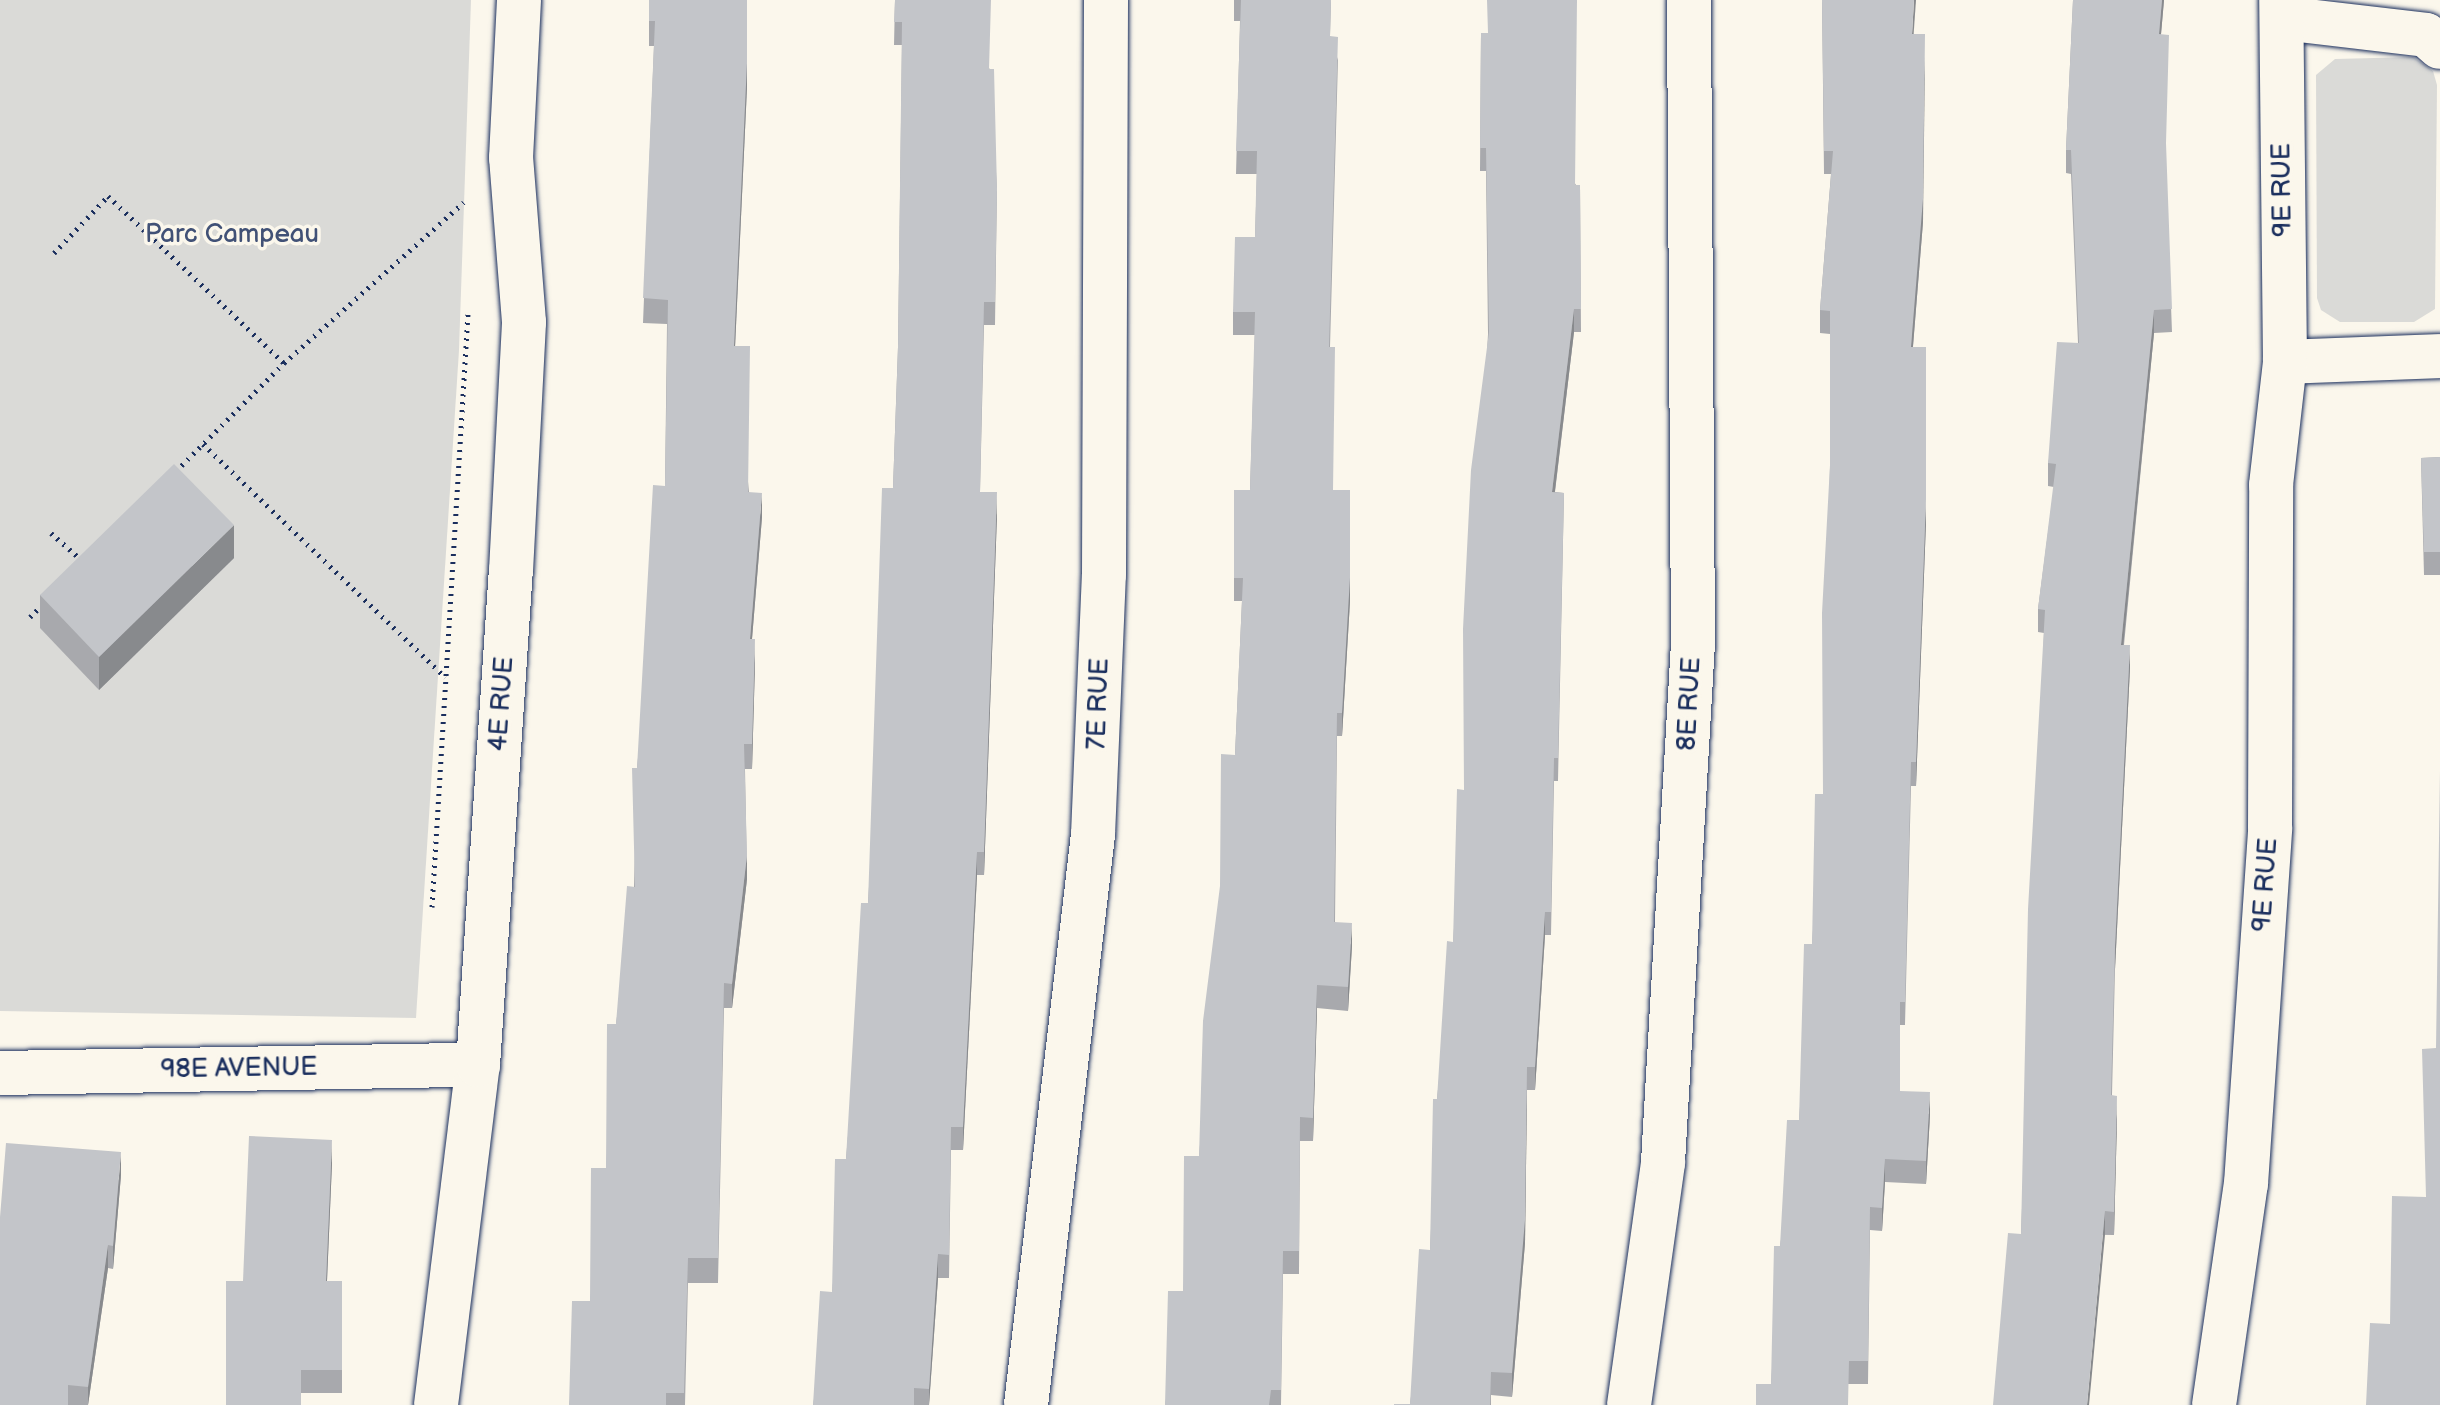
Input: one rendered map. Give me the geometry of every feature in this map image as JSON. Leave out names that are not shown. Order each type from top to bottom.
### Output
[{"type":"street","name":"4E RUE","points":[[436,1405],[478,1065],[524,322],[511,158],[519,0]]},
{"type":"street","name":"7E RUE","points":[[1026,1405],[1093,835],[1104,575],[1106,0]]},
{"type":"street","name":"8E RUE","points":[[1629,1405],[1663,1162],[1693,644],[1689,0]]},
{"type":"street","name":"9E RUE","points":[[2214,1405],[2249,1153],[2270,828],[2271,485],[2285,362],[2282,9],[2426,35],[2440,47]]},
{"type":"street","points":[[2285,362],[2440,356]]},
{"type":"street","name":"98E AVENUE","points":[[0,1073],[478,1065]]},
{"type":"path","points":[[172,474],[284,363],[511,158]]},
{"type":"path","points":[[54,253],[108,196],[284,363]]},
{"type":"path","points":[[432,916],[469,301]]},
{"type":"path","points":[[203,444],[446,678]]},
{"type":"path","points":[[51,533],[84,563]]},
{"type":"path","points":[[74,574],[95,552]]},
{"type":"path","points":[[30,617],[52,595]]},
{"type":"green space","name":"Parc Campeau","points":[[0,0],[471,0],[459,350],[416,1018],[0,1011]]},
{"type":"green space","points":[[2413,57],[2433,71],[2437,85],[2435,309],[2414,322],[2340,322],[2321,310],[2317,298],[2316,75],[2335,59]]},
{"type":"building","points":[[649,0],[747,0],[734,346],[750,346],[748,492],[762,493],[750,639],[755,639],[752,744],[744,744],[747,855],[732,984],[724,983],[718,1258],[688,1258],[684,1393],[666,1393],[666,1405],[569,1405],[572,1301],[590,1301],[591,1168],[606,1168],[607,1024],[616,1024],[627,886],[635,887],[632,768],[637,768],[653,485],[665,486],[668,300],[643,298],[655,21],[649,21]]},
{"type":"building","points":[[895,0],[991,0],[989,69],[994,69],[997,189],[995,302],[984,302],[980,492],[997,492],[984,852],[977,852],[963,1127],[951,1127],[949,1255],[938,1254],[929,1389],[914,1388],[914,1405],[813,1405],[820,1291],[832,1292],[835,1159],[846,1159],[861,903],[868,903],[882,488],[893,488],[902,22],[894,22]]},
{"type":"building","points":[[1241,0],[1331,0],[1330,36],[1338,37],[1329,347],[1335,347],[1333,490],[1350,490],[1350,578],[1342,713],[1337,713],[1334,922],[1352,923],[1348,987],[1317,985],[1313,1118],[1300,1117],[1299,1251],[1283,1251],[1281,1390],[1271,1390],[1269,1405],[1165,1405],[1168,1291],[1183,1291],[1184,1156],[1199,1156],[1203,1021],[1220,886],[1221,754],[1235,755],[1243,578],[1234,578],[1234,490],[1250,490],[1255,312],[1233,312],[1235,237],[1255,237],[1257,151],[1236,151]]},
{"type":"building","points":[[1487,0],[1577,0],[1575,185],[1580,185],[1581,309],[1574,309],[1552,492],[1564,493],[1551,912],[1545,912],[1535,1067],[1527,1067],[1525,1220],[1512,1373],[1491,1372],[1490,1405],[1394,1405],[1410,1404],[1419,1249],[1430,1250],[1433,1099],[1437,1099],[1447,941],[1453,942],[1457,789],[1464,790],[1463,629],[1471,470],[1489,332],[1486,148],[1480,148],[1481,33],[1488,33]]},
{"type":"building","points":[[1822,0],[1914,0],[1912,34],[1925,34],[1923,199],[1911,347],[1926,347],[1926,499],[1916,762],[1911,762],[1905,1002],[1900,1002],[1900,1091],[1930,1092],[1926,1161],[1885,1159],[1882,1208],[1870,1207],[1868,1361],[1849,1361],[1848,1405],[1756,1405],[1756,1384],[1771,1384],[1774,1246],[1780,1246],[1787,1120],[1799,1120],[1804,944],[1812,944],[1815,794],[1823,794],[1822,613],[1830,465],[1830,311],[1820,310],[1833,151],[1824,151]]},
{"type":"building","points":[[2073,0],[2162,0],[2159,34],[2169,35],[2166,143],[2172,309],[2154,310],[2121,645],[2130,645],[2115,946],[2111,1095],[2117,1096],[2114,1212],[2105,1211],[2087,1405],[1993,1405],[2008,1233],[2021,1234],[2028,909],[2045,610],[2038,609],[2056,464],[2048,463],[2057,342],[2079,343],[2071,150],[2066,150]]},
{"type":"building","points":[[2440,457],[2440,552],[2424,552],[2421,458]]},
{"type":"building","points":[[174,464],[234,525],[99,657],[40,595]]},
{"type":"building","points":[[2440,770],[2440,1405],[2366,1405],[2370,1323],[2390,1324],[2392,1196],[2426,1197],[2422,1049],[2436,1048]]},
{"type":"building","points":[[249,1136],[332,1140],[326,1281],[342,1281],[342,1370],[301,1370],[301,1405],[226,1405],[226,1281],[243,1281]]},
{"type":"building","points":[[6,1143],[121,1152],[113,1246],[108,1245],[88,1387],[68,1385],[68,1405],[0,1405],[0,1217]]}]
